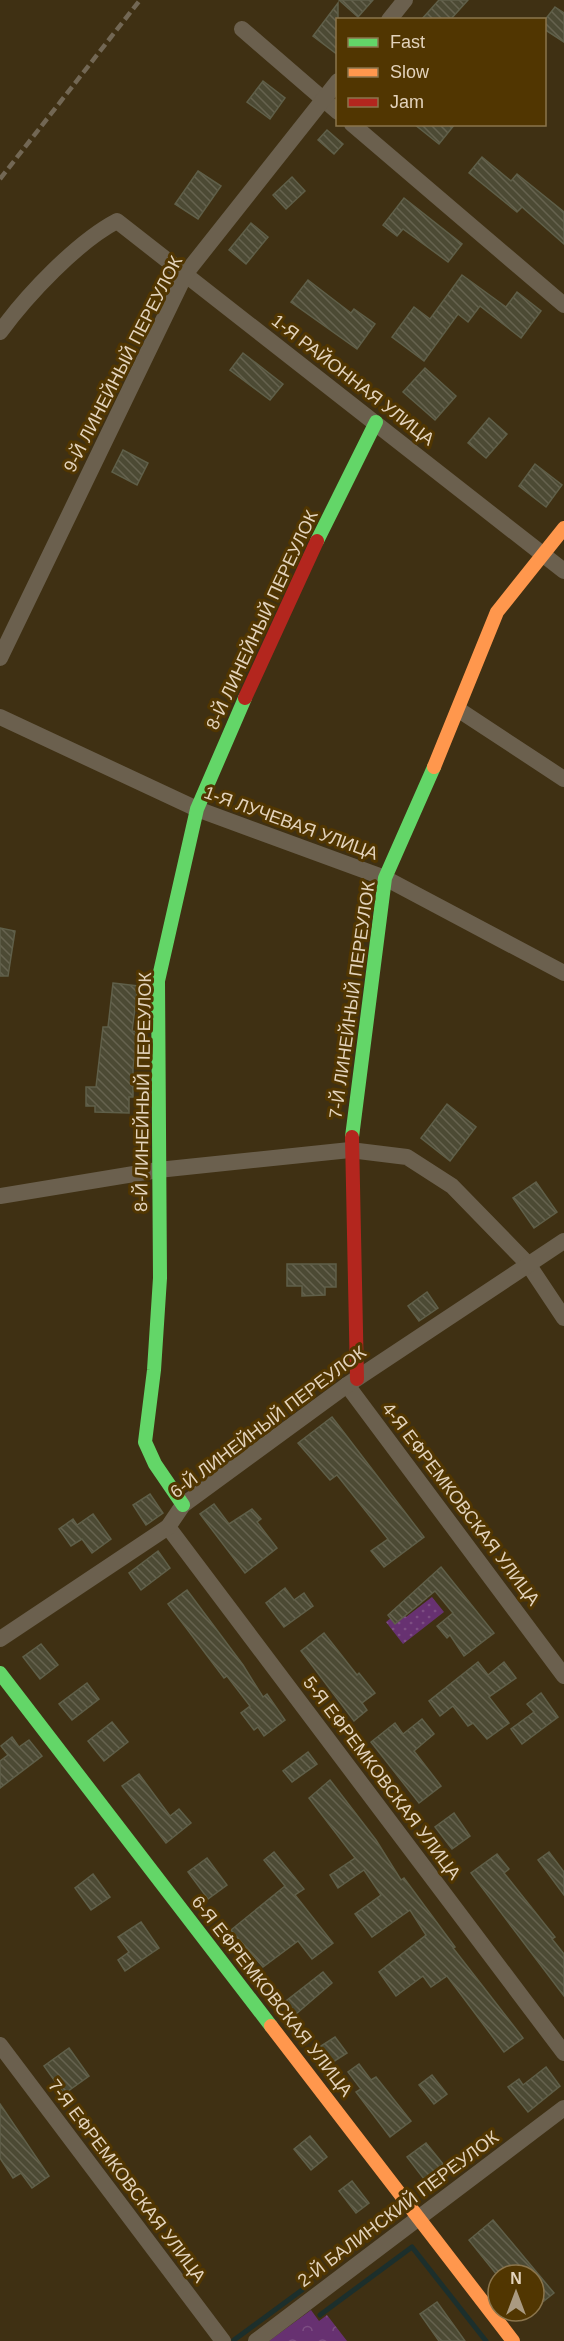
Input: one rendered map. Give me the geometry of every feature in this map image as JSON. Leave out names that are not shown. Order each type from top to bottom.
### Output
[{"type":"street","points":[[391,18],[405,0]]},
{"type":"street","points":[[242,29],[336,110]]},
{"type":"street","name":"9-Й ЛИНЕЙНЫЙ ПЕРЕУЛОК","points":[[0,658],[186,273],[336,83]]},
{"type":"street","points":[[354,126],[564,305]]},
{"type":"street","name":"1-Я РАЙОННАЯ УЛИЦА","points":[[0,332],[15,312],[95,232],[117,221],[564,571]]},
{"type":"street","name":"8-Й ЛИНЕЙНЫЙ ПЕРЕУЛОК","points":[[183,1506],[155,1464],[145,1442],[154,1370],[160,1278],[158,981],[197,809],[286,602],[376,422]]},
{"type":"street","name":"7-Й ЛИНЕЙНЫЙ ПЕРЕУЛОК","points":[[352,1382],[350,1150],[385,878],[459,710],[497,612],[564,528]]},
{"type":"street","points":[[459,710],[564,779]]},
{"type":"street","name":"1-Я ЛУЧЕВАЯ УЛИЦА","points":[[0,717],[197,809],[385,878],[564,974]]},
{"type":"street","points":[[0,1196],[158,1170],[350,1150],[407,1157],[452,1186],[528,1264],[564,1318]]},
{"type":"street","name":"6-Й ЛИНЕЙНЫЙ ПЕРЕУЛОК","points":[[0,1639],[168,1527],[183,1506],[352,1382],[564,1241]]},
{"type":"street","name":"4-Я ЕФРЕМКОВСКАЯ УЛИЦА","points":[[352,1382],[564,1676]]},
{"type":"street","name":"5-Я ЕФРЕМКОВСКАЯ УЛИЦА","points":[[168,1527],[564,2053]]},
{"type":"street","name":"6-Я ЕФРЕМКОВСКАЯ УЛИЦА","points":[[0,1673],[513,2341]]},
{"type":"street","name":"7-Я ЕФРЕМКОВСКАЯ УЛИЦА","points":[[0,2045],[223,2341]]},
{"type":"street","name":"2-Й БАЛИНСКИЙ ПЕРЕУЛОК","points":[[256,2341],[564,2108]]},
{"type":"green space","points":[[432,1597],[444,1612],[403,1644],[386,1622],[401,1610],[406,1617]]},
{"type":"green space","points":[[311,2310],[319,2321],[327,2315],[347,2341],[269,2341]]},
{"type":"building","points":[[339,0],[373,0],[358,17]]},
{"type":"building","points":[[439,0],[468,0],[452,18],[423,18]]},
{"type":"building","points":[[338,3],[336,53],[313,36]]},
{"type":"building","points":[[555,7],[564,13],[564,42],[546,30],[546,18]]},
{"type":"building","points":[[263,81],[285,98],[270,119],[247,102]]},
{"type":"building","points":[[416,126],[453,126],[439,144]]},
{"type":"building","points":[[327,130],[343,144],[334,154],[318,140]]},
{"type":"building","points":[[482,157],[511,181],[517,174],[564,212],[564,244],[522,207],[517,212],[469,173]]},
{"type":"building","points":[[198,171],[221,186],[198,219],[175,204]]},
{"type":"building","points":[[292,177],[305,191],[286,209],[273,195]]},
{"type":"building","points":[[404,198],[462,244],[448,262],[403,229],[397,236],[383,225]]},
{"type":"building","points":[[251,223],[268,237],[246,264],[229,250]]},
{"type":"building","points":[[462,275],[506,307],[517,292],[541,311],[521,338],[480,306],[468,322],[458,314],[424,361],[392,337],[414,307],[430,319]]},
{"type":"building","points":[[308,280],[351,313],[354,309],[375,324],[357,349],[291,302]]},
{"type":"building","points":[[243,353],[283,384],[270,400],[230,370]]},
{"type":"building","points":[[425,368],[456,396],[435,420],[403,392]]},
{"type":"building","points":[[489,418],[507,434],[486,458],[468,443]]},
{"type":"building","points":[[123,450],[148,463],[137,485],[112,472]]},
{"type":"building","points":[[535,464],[562,485],[546,507],[519,486]]},
{"type":"building","points":[[0,928],[15,931],[8,976],[0,976]]},
{"type":"building","points":[[113,983],[138,986],[132,1031],[139,1032],[133,1067],[133,1097],[129,1097],[129,1113],[95,1112],[95,1106],[86,1106],[86,1087],[96,1087],[103,1027],[108,1027]]},
{"type":"building","points":[[447,1104],[476,1127],[450,1161],[421,1138]]},
{"type":"building","points":[[536,1182],[557,1212],[534,1228],[513,1198]]},
{"type":"building","points":[[287,1264],[336,1264],[336,1287],[325,1287],[325,1295],[302,1296],[302,1286],[287,1286]]},
{"type":"building","points":[[427,1292],[438,1308],[419,1321],[408,1306]]},
{"type":"building","points":[[332,1417],[424,1537],[384,1567],[371,1551],[388,1539],[337,1475],[330,1480],[298,1443]]},
{"type":"building","points":[[150,1494],[163,1513],[146,1525],[133,1505]]},
{"type":"building","points":[[214,1504],[229,1524],[252,1509],[261,1519],[257,1522],[277,1548],[245,1573],[200,1514]]},
{"type":"building","points":[[93,1514],[111,1539],[92,1553],[82,1539],[71,1546],[59,1529],[73,1519],[77,1525]]},
{"type":"building","points":[[158,1551],[170,1568],[141,1590],[129,1573]]},
{"type":"building","points":[[441,1567],[494,1633],[464,1656],[450,1635],[447,1638],[437,1626],[453,1613],[435,1591],[395,1624],[388,1615]]},
{"type":"building","points":[[285,1588],[294,1600],[304,1593],[313,1606],[284,1627],[266,1603]]},
{"type":"building","points":[[187,1590],[243,1665],[263,1697],[267,1694],[285,1720],[264,1736],[258,1727],[254,1730],[241,1713],[250,1706],[227,1676],[224,1678],[168,1604]]},
{"type":"building","points":[[324,1633],[357,1675],[359,1673],[375,1693],[362,1703],[367,1710],[354,1721],[301,1651]]},
{"type":"building","points":[[41,1644],[58,1665],[40,1679],[23,1657]]},
{"type":"building","points":[[478,1662],[488,1675],[504,1662],[516,1678],[489,1697],[509,1723],[487,1739],[473,1723],[468,1726],[453,1706],[440,1716],[429,1701]]},
{"type":"building","points":[[87,1683],[99,1699],[72,1720],[59,1704]]},
{"type":"building","points":[[541,1693],[558,1717],[522,1744],[511,1729],[534,1712],[527,1704]]},
{"type":"building","points":[[422,1719],[434,1734],[414,1751],[441,1786],[419,1803],[371,1742],[395,1723],[403,1734]]},
{"type":"building","points":[[112,1722],[128,1742],[104,1761],[88,1741]]},
{"type":"building","points":[[12,1737],[19,1747],[29,1740],[42,1756],[0,1788],[0,1761],[8,1755],[1,1746]]},
{"type":"building","points":[[308,1752],[317,1764],[292,1782],[283,1771]]},
{"type":"building","points":[[139,1774],[170,1816],[179,1809],[191,1823],[166,1843],[122,1786]]},
{"type":"building","points":[[330,1780],[376,1840],[401,1880],[404,1878],[455,1947],[453,1948],[523,2038],[504,2052],[447,1976],[431,1987],[423,1976],[396,1996],[379,1972],[426,1935],[410,1910],[372,1937],[355,1914],[381,1895],[364,1870],[338,1888],[330,1875],[355,1858],[309,1798]]},
{"type":"building","points":[[454,1813],[470,1836],[452,1849],[435,1827]]},
{"type":"building","points":[[274,1852],[304,1889],[295,1895],[333,1943],[312,1959],[298,1941],[263,1967],[231,1930],[285,1886],[264,1860]]},
{"type":"building","points":[[549,1852],[564,1872],[564,1895],[538,1860]]},
{"type":"building","points":[[497,1854],[509,1869],[504,1873],[555,1937],[552,1939],[564,1954],[564,1996],[471,1873]]},
{"type":"building","points":[[207,1858],[227,1885],[208,1899],[188,1872]]},
{"type":"building","points":[[93,1874],[110,1897],[91,1910],[75,1888]]},
{"type":"building","points":[[141,1922],[159,1948],[125,1971],[118,1960],[129,1952],[118,1937]]},
{"type":"building","points":[[323,1972],[332,1983],[296,2014],[286,2001]]},
{"type":"building","points":[[335,2037],[347,2053],[333,2062],[321,2046]]},
{"type":"building","points":[[69,2048],[89,2076],[64,2094],[44,2066]]},
{"type":"building","points":[[359,2064],[371,2080],[376,2077],[411,2121],[390,2137],[356,2092],[361,2089],[348,2072]]},
{"type":"building","points":[[546,2067],[560,2086],[528,2112],[508,2087],[519,2079],[523,2085]]},
{"type":"building","points":[[432,2075],[447,2094],[434,2104],[419,2085]]},
{"type":"building","points":[[0,2104],[49,2176],[32,2188],[21,2173],[13,2178],[0,2158]]},
{"type":"building","points":[[310,2136],[327,2157],[311,2170],[294,2149]]},
{"type":"building","points":[[426,2143],[443,2164],[424,2179],[407,2157]]},
{"type":"building","points":[[352,2181],[369,2203],[356,2213],[339,2191]]},
{"type":"building","points":[[493,2220],[529,2263],[487,2263],[469,2240]]},
{"type":"building","points":[[546,2283],[554,2293],[546,2299]]},
{"type":"building","points":[[437,2302],[465,2341],[439,2341],[420,2314]]},
{"type":"waterway","points":[[320,2315],[412,2247],[486,2341]]},
{"type":"waterway","points":[[234,2340],[302,2290]]},
{"type":"railway","points":[[0,179],[140,0]]},
{"type":"traffic: fast","points":[[317,541],[376,422]]},
{"type":"traffic: fast","points":[[183,1505],[155,1464],[145,1442],[154,1370],[160,1278],[158,981],[197,809],[245,698]]},
{"type":"traffic: fast","points":[[352,1137],[385,878],[434,767]]},
{"type":"traffic: fast","points":[[0,1673],[271,2026]]},
{"type":"traffic: slow","points":[[434,767],[497,612],[564,528]]},
{"type":"traffic: slow","points":[[271,2026],[513,2341]]},
{"type":"traffic: jam","points":[[245,698],[317,541]]},
{"type":"traffic: jam","points":[[352,1137],[357,1379]]}]
